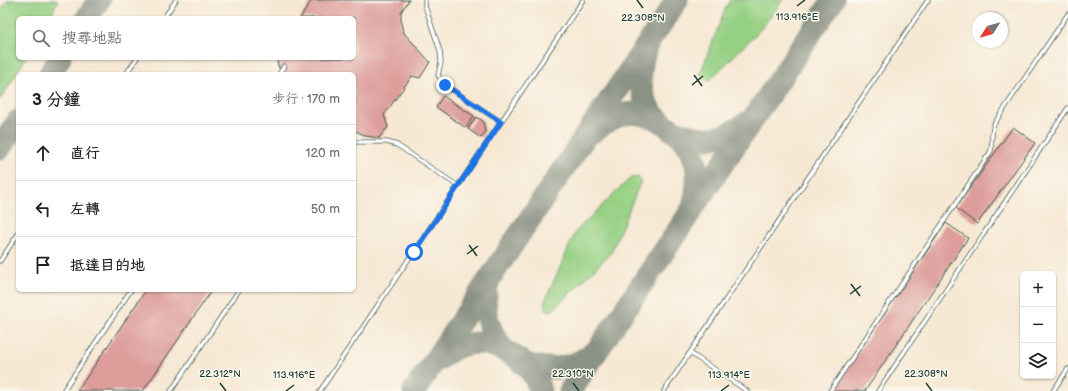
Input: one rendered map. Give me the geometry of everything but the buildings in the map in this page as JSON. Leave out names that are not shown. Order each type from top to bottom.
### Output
[{"type":"lane","points":[[165,16],[176,0]]},
{"type":"lane","points":[[425,0],[425,6],[440,51],[441,62],[438,75],[445,85],[501,122]]},
{"type":"lane","points":[[320,391],[583,0]]},
{"type":"lane","points":[[664,391],[928,0]]},
{"type":"lane","points":[[830,391],[991,152],[994,124],[1068,14]]},
{"type":"lane","points":[[127,72],[136,60]]},
{"type":"lane","points":[[280,72],[284,66]]},
{"type":"lane","points":[[878,391],[1068,108]]},
{"type":"lane","points":[[356,142],[387,142],[397,145],[458,186]]},
{"type":"lane","points":[[0,261],[16,237]]},
{"type":"lane","points":[[63,391],[131,292]]},
{"type":"lane","points":[[171,391],[238,292]]},
{"type":"lane","points":[[690,353],[747,391]]},
{"type":"lane","points":[[1053,391],[1068,369]]},
{"type":"green space","points":[[8,0],[58,0],[51,16],[16,16],[16,60],[25,60],[0,100],[0,12]]},
{"type":"green space","points":[[730,0],[783,0],[760,30],[709,81],[703,79],[700,74]]},
{"type":"green space","points":[[638,177],[641,181],[611,253],[552,311],[547,310],[544,303],[576,231],[630,178]]},
{"type":"taxiway","points":[[88,16],[99,0]]},
{"type":"taxiway","points":[[414,391],[677,0]]},
{"type":"taxiway","points":[[570,391],[833,0]]},
{"type":"taxiway","points":[[645,52],[641,70],[644,98],[648,106],[659,120],[682,138],[690,148],[696,163],[697,171],[697,187],[694,203]]},
{"type":"taxiway","points":[[51,72],[59,60]]},
{"type":"taxiway","points":[[591,133],[608,121],[623,114],[640,114],[659,120]]},
{"type":"taxiway","points":[[672,130],[693,137],[712,138],[729,133],[748,122]]},
{"type":"taxiway","points":[[0,148],[16,124]]},
{"type":"taxiway","points":[[488,282],[485,301],[487,317],[489,325],[503,349]]},
{"type":"taxiway","points":[[438,360],[460,346],[479,343],[490,345],[502,349],[522,362],[536,380],[540,391]]},
{"type":"taxiway","points":[[521,362],[541,367],[560,367],[578,362],[596,351]]},
{"type":"route","points":[[414,252],[501,122],[445,85]]}]
